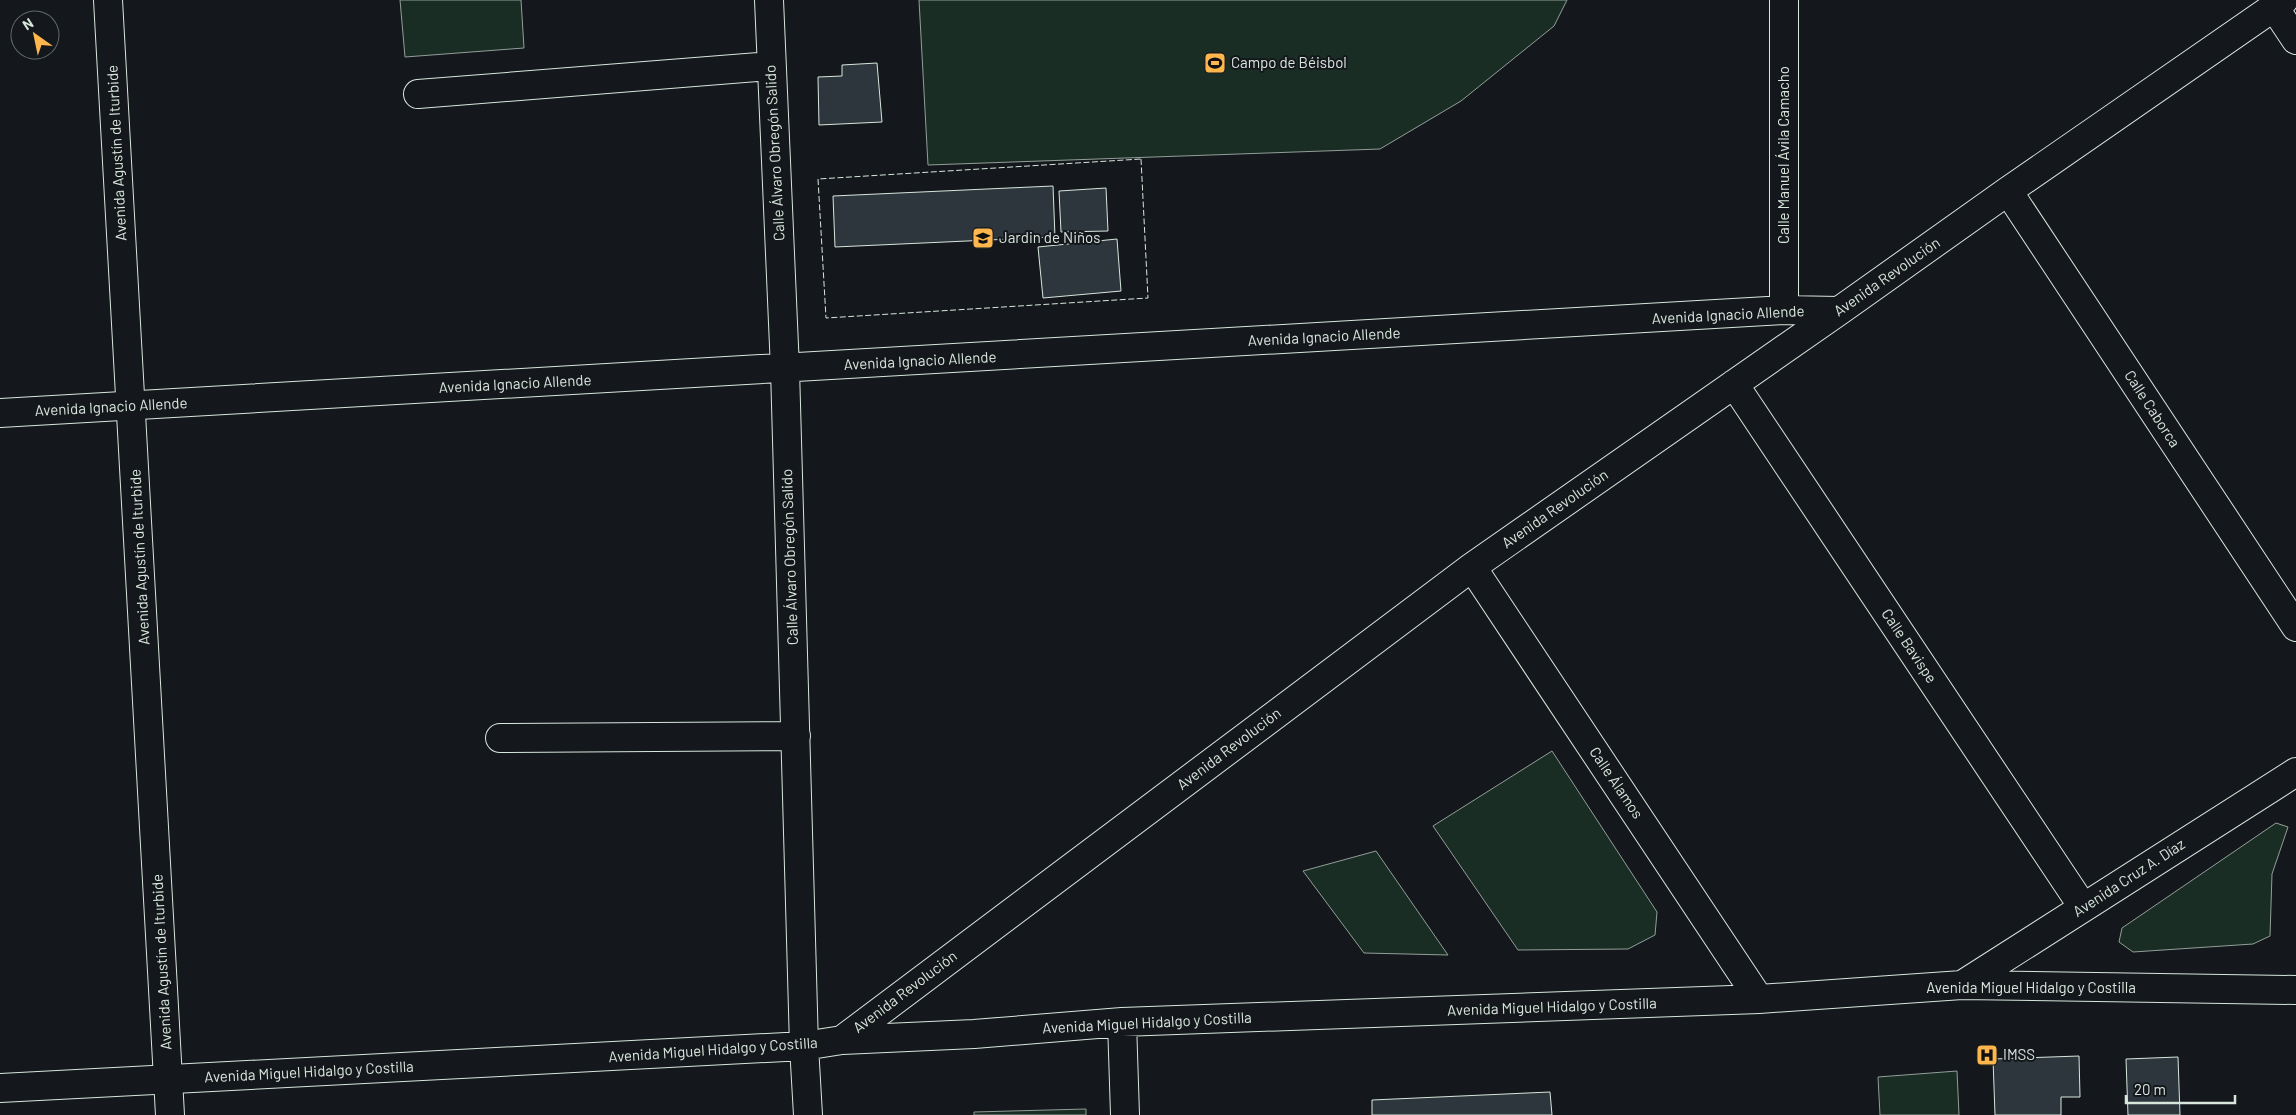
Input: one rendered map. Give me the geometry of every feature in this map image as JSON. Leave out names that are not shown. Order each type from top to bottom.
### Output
[{"type":"street","name":"Avenida Agustín de Iturbide","points":[[108,0],[170,1115]]},
{"type":"street","name":"Calle Álvaro Obregón Salido","points":[[769,0],[785,369],[804,1046],[808,1115]]},
{"type":"street","name":"Calle Manuel Ávila Camacho","points":[[1784,0],[1784,310]]},
{"type":"street","points":[[2279,4],[2296,40]]},
{"type":"street","name":"Avenida Revolución","points":[[842,1040],[1472,567],[2008,191],[2279,4]]},
{"type":"street","points":[[418,94],[772,66]]},
{"type":"street","name":"Calle Caborca","points":[[2008,191],[2296,627]]},
{"type":"street","name":"Avenida Ignacio Allende","points":[[0,413],[1784,310],[1839,311]]},
{"type":"street","name":"Calle Bavispe","points":[[1734,384],[2083,908]]},
{"type":"street","name":"Calle Álamos","points":[[1472,567],[1759,999]]},
{"type":"street","points":[[500,738],[796,736]]},
{"type":"street","name":"Avenida Cruz A. Díaz","points":[[1962,985],[2296,772]]},
{"type":"street","name":"Avenida Miguel Hidalgo y Costilla","points":[[0,1088],[804,1046],[842,1040],[974,1034],[1122,1022],[1759,999],[1962,985],[2296,990]]},
{"type":"street","points":[[1122,1022],[1125,1115]]},
{"type":"green space","points":[[400,0],[521,0],[524,48],[405,57]]},
{"type":"green space","name":"Campo de Béisbol","points":[[919,0],[1567,0],[1554,26],[1461,101],[1380,149],[928,165]]},
{"type":"green space","points":[[1552,751],[1657,912],[1655,935],[1628,949],[1518,950],[1433,826]]},
{"type":"green space","points":[[2276,823],[2288,827],[2272,874],[2270,936],[2253,944],[2133,952],[2119,942],[2122,928]]},
{"type":"green space","points":[[1376,851],[1448,955],[1364,953],[1303,871]]},
{"type":"green space","points":[[1957,1071],[1959,1115],[1880,1115],[1878,1077]]},
{"type":"green space","points":[[1086,1109],[1086,1115],[974,1115],[974,1112]]},
{"type":"building","points":[[877,63],[882,122],[819,125],[818,77],[842,76],[842,65]]},
{"type":"building","points":[[1053,186],[1055,237],[835,247],[833,196]]},
{"type":"building","points":[[1106,188],[1108,231],[1061,232],[1059,191]]},
{"type":"building","points":[[1117,239],[1121,291],[1043,298],[1038,247]]},
{"type":"building","points":[[2079,1056],[2080,1097],[2061,1097],[2061,1115],[1995,1115],[1993,1059]]},
{"type":"building","points":[[2178,1057],[2180,1115],[2128,1115],[2126,1059]]},
{"type":"building","points":[[1550,1092],[1552,1115],[1372,1115],[1372,1100]]},
{"type":"fence","points":[[1141,159],[1148,298],[826,318],[818,179],[1141,159]]},
{"type":"place","name":"Campo de Béisbol","points":[[1215,63]]},
{"type":"place","name":"Jardin de Niños","points":[[983,238]]},
{"type":"place","name":"IMSS","points":[[1987,1055]]}]
